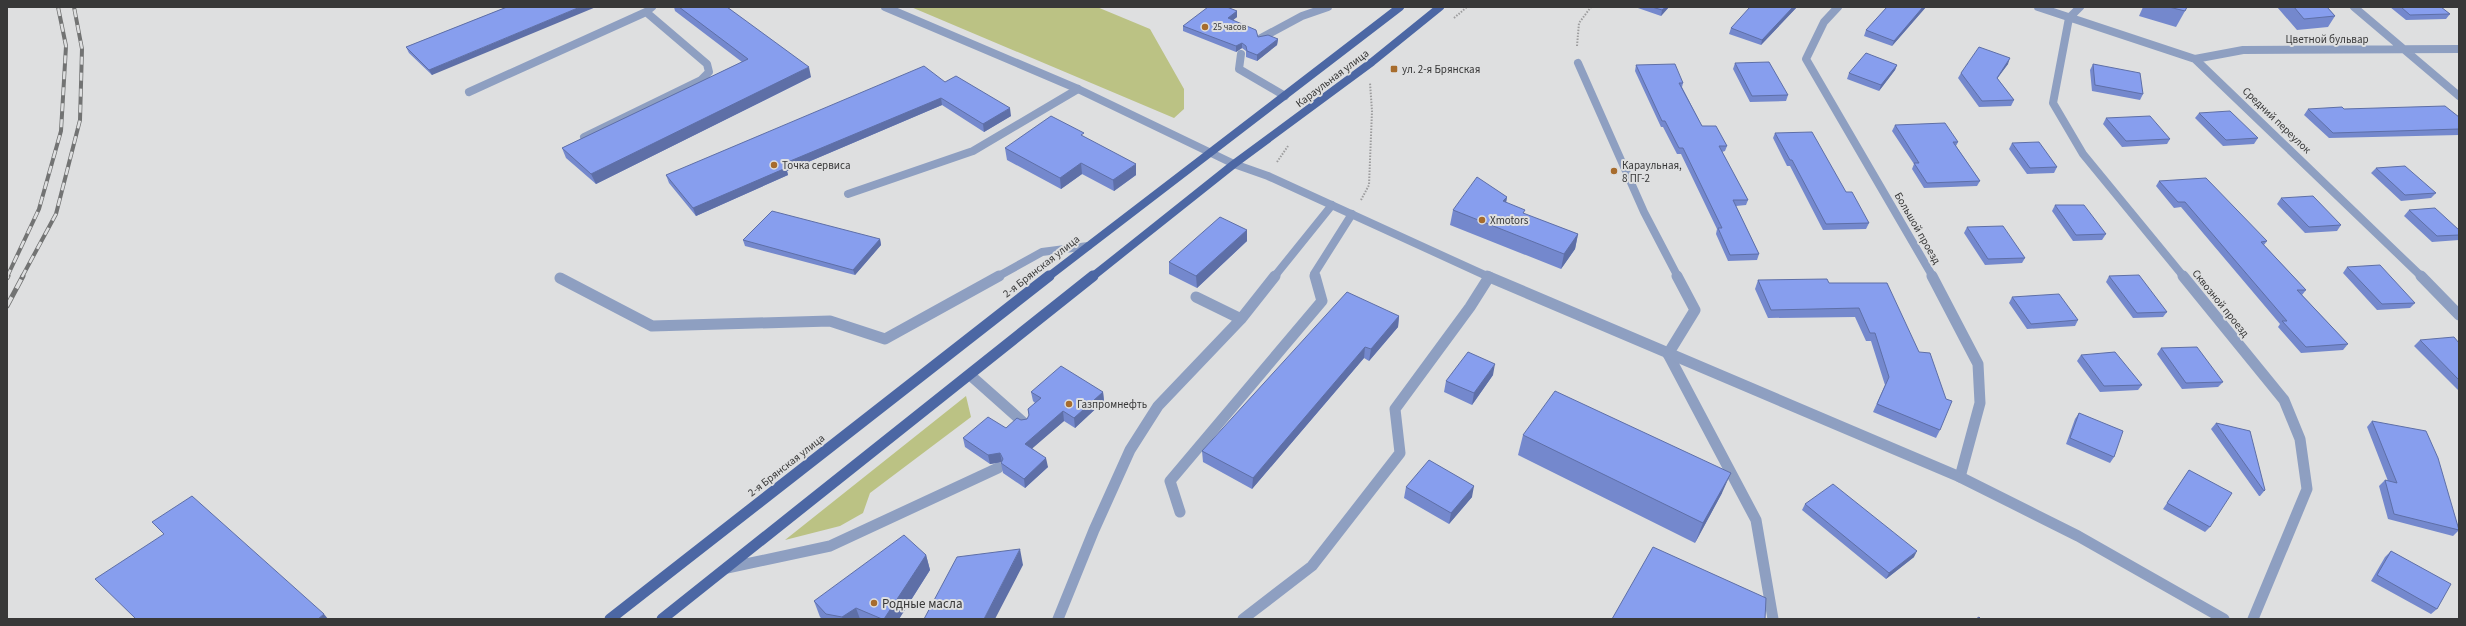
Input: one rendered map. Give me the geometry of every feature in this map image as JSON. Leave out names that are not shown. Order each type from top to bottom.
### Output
[{"type":"main road","name":"Караульная улица","points":[[1209,153],[1400,7]]},
{"type":"main road","name":"Караульная улица","points":[[1234,164],[1372,62],[1440,7]]},
{"type":"main road","name":"2-я Брянская улица","points":[[610,619],[1209,153]]},
{"type":"main road","points":[[662,619],[1234,164]]},
{"type":"street","points":[[885,7],[1078,89],[1209,153],[1268,176],[1489,277],[1960,477],[2078,536],[2217,617]]},
{"type":"street","points":[[1261,38],[1302,16],[1328,7]]},
{"type":"street","name":"Большой проезд","points":[[1838,7],[1824,22],[1806,59],[1916,245],[1978,364],[1980,403],[1960,477]]},
{"type":"street","name":"Средний переулок","points":[[2038,7],[2195,58],[2387,242],[2459,315]]},
{"type":"street","points":[[2069,18],[2080,7]]},
{"type":"street","points":[[2354,7],[2459,96]]},
{"type":"street","points":[[469,92],[649,10],[707,64],[709,72],[701,80],[584,137]]},
{"type":"street","name":"Сквозной проезд","points":[[2069,18],[2053,103],[2083,154],[2284,400],[2300,440],[2307,489],[2253,619]]},
{"type":"street","name":"Цветной бульвар","points":[[2195,58],[2244,50],[2459,49]]},
{"type":"street","points":[[1240,54],[1239,69],[1285,96]]},
{"type":"street","points":[[1578,63],[1644,212],[1695,310],[1668,354]]},
{"type":"street","points":[[848,194],[973,151],[1078,89]]},
{"type":"street","points":[[1058,619],[1094,530],[1130,450],[1158,406],[1241,319],[1332,205]]},
{"type":"street","points":[[1180,512],[1170,480],[1322,300],[1314,274],[1352,214]]},
{"type":"street","points":[[560,278],[652,326],[830,321],[885,340],[1042,252],[1088,246]]},
{"type":"street","points":[[1243,619],[1312,566],[1400,453],[1395,408],[1470,307],[1489,277]]},
{"type":"street","points":[[1196,297],[1241,319]]},
{"type":"street","points":[[1668,354],[1756,520],[1773,619]]},
{"type":"street","points":[[970,375],[1024,423]]},
{"type":"street","points":[[727,568],[830,546],[998,468]]},
{"type":"path","points":[[1578,63],[1576,39],[1579,24],[1592,7]]},
{"type":"path","points":[[1352,214],[1369,186],[1372,111],[1370,83]]},
{"type":"green space","points":[[911,7],[1097,7],[1150,29],[1184,89],[1184,109],[1174,118]]},
{"type":"green space","points":[[966,396],[971,417],[870,493],[863,513],[840,526],[785,540]]},
{"type":"building","points":[[507,7],[580,7],[429,70],[406,47]]},
{"type":"building","points":[[679,7],[727,7],[809,67],[591,174],[562,148],[748,59]]},
{"type":"building","points":[[1208,7],[1227,7],[1237,11],[1228,18],[1256,30],[1258,37],[1268,35],[1278,39],[1257,55],[1247,51],[1246,46],[1242,43],[1236,46],[1183,26]]},
{"type":"building","points":[[1652,7],[1666,7],[1662,10]]},
{"type":"building","points":[[1750,7],[1793,7],[1762,40],[1731,28]]},
{"type":"building","points":[[1887,7],[1923,7],[1894,41],[1866,30]]},
{"type":"building","points":[[2169,7],[2187,7],[2185,11]]},
{"type":"building","points":[[2294,7],[2327,7],[2335,16],[2304,19]]},
{"type":"building","points":[[2401,7],[2441,7],[2450,14],[2410,15]]},
{"type":"building","points":[[1979,47],[2010,58],[1997,78],[2014,100],[1982,101],[1961,73]]},
{"type":"building","points":[[1866,53],[1897,65],[1881,85],[1849,73]]},
{"type":"building","points":[[1769,62],[1788,95],[1752,96],[1735,63]]},
{"type":"building","points":[[1675,64],[1683,83],[1679,83],[1702,126],[1716,126],[1727,146],[1719,146],[1748,200],[1733,200],[1759,254],[1730,255],[1718,228],[1722,228],[1683,148],[1679,148],[1665,121],[1662,121],[1636,65]]},
{"type":"building","points":[[2093,64],[2140,73],[2143,94],[2095,85]]},
{"type":"building","points":[[924,66],[945,82],[956,76],[1010,108],[983,124],[941,98],[783,164],[786,168],[693,208],[666,175]]},
{"type":"building","points":[[2445,106],[2459,117],[2459,129],[2333,133],[2308,109],[2342,107],[2344,109]]},
{"type":"building","points":[[2230,111],[2258,138],[2226,140],[2199,113]]},
{"type":"building","points":[[1051,116],[1084,133],[1081,135],[1136,164],[1113,180],[1081,163],[1060,178],[1005,148]]},
{"type":"building","points":[[2150,116],[2170,139],[2126,141],[2106,118]]},
{"type":"building","points":[[1945,123],[1958,142],[1953,142],[1980,181],[1927,183],[1914,163],[1919,163],[1895,125]]},
{"type":"building","points":[[1812,132],[1846,192],[1852,192],[1869,223],[1826,224],[1792,160],[1790,160],[1775,133]]},
{"type":"building","points":[[2039,142],[2057,167],[2030,168],[2012,143]]},
{"type":"building","points":[[2405,166],[2436,193],[2405,195],[2376,168]]},
{"type":"building","points":[[1477,177],[1507,197],[1503,201],[1525,210],[1523,213],[1578,234],[1564,254],[1453,210]]},
{"type":"building","points":[[2206,178],[2267,241],[2261,242],[2306,290],[2297,290],[2348,344],[2306,347],[2282,321],[2287,321],[2185,202],[2178,202],[2159,181]]},
{"type":"building","points":[[2313,196],[2341,225],[2309,227],[2281,198]]},
{"type":"building","points":[[2055,205],[2084,205],[2106,234],[2076,235]]},
{"type":"building","points":[[2435,208],[2459,230],[2459,235],[2437,236],[2409,210]]},
{"type":"building","points":[[772,211],[880,239],[853,270],[743,240]]},
{"type":"building","points":[[1220,217],[1247,230],[1196,276],[1169,262]]},
{"type":"building","points":[[2003,226],[2025,258],[1988,259],[1967,227]]},
{"type":"building","points":[[2380,265],[2415,303],[2382,304],[2347,267]]},
{"type":"building","points":[[2139,275],[2167,312],[2137,313],[2109,276]]},
{"type":"building","points":[[1827,279],[1829,283],[1887,283],[1919,352],[1930,353],[1946,399],[1952,401],[1940,430],[1877,404],[1889,377],[1875,333],[1870,333],[1859,308],[1771,310],[1758,280]]},
{"type":"building","points":[[1347,292],[1399,316],[1371,349],[1365,347],[1253,478],[1202,451]]},
{"type":"building","points":[[2059,294],[2078,320],[2031,324],[2012,297]]},
{"type":"building","points":[[2454,337],[2459,343],[2459,380],[2420,340]]},
{"type":"building","points":[[2197,347],[2223,382],[2186,383],[2161,348]]},
{"type":"building","points":[[1468,352],[1495,364],[1474,393],[1446,381]]},
{"type":"building","points":[[2115,352],[2142,385],[2104,386],[2081,355]]},
{"type":"building","points":[[1061,366],[1103,392],[1074,418],[1063,411],[1025,444],[1046,458],[1024,479],[1001,463],[1003,459],[1000,453],[988,455],[963,438],[988,417],[1006,428],[1017,418],[1021,420],[1027,419],[1029,415],[1028,409],[1041,398],[1031,392]]},
{"type":"building","points":[[1555,391],[1731,473],[1703,523],[1523,435]]},
{"type":"building","points":[[2079,413],[2123,431],[2114,457],[2070,438]]},
{"type":"building","points":[[2372,421],[2426,431],[2438,458],[2459,530],[2394,514],[2385,480],[2397,483]]},
{"type":"building","points":[[2216,423],[2250,431],[2265,490],[2264,491]]},
{"type":"building","points":[[1429,460],[1474,486],[1451,513],[1406,487]]},
{"type":"building","points":[[2189,470],[2232,493],[2210,527],[2167,503]]},
{"type":"building","points":[[1833,484],[1917,551],[1889,573],[1805,504]]},
{"type":"building","points":[[192,496],[324,614],[318,619],[136,619],[95,579],[164,534],[152,522]]},
{"type":"building","points":[[904,535],[926,555],[884,619],[856,608],[842,617],[826,614],[814,601]]},
{"type":"building","points":[[1653,547],[1766,598],[1765,619],[1612,619]]},
{"type":"building","points":[[1020,549],[984,619],[924,619],[957,557]]},
{"type":"building","points":[[2391,551],[2451,584],[2437,609],[2377,575]]},
{"type":"railway","points":[[7,277],[39,209],[61,131],[66,46],[58,7]]},
{"type":"railway","points":[[22,277],[56,214],[80,120],[82,49],[74,7]]},
{"type":"railway","points":[[7,306],[23,276]]},
{"type":"place","name":"25 часов","points":[[1205,27]]},
{"type":"place","name":"ул. 2-я Брянская","points":[[1394,69]]},
{"type":"place","name":"Точка сервиса","points":[[774,165]]},
{"type":"place","name":"Караульная, 8 ПГ-2","points":[[1614,171]]},
{"type":"place","name":"Xmotors","points":[[1482,220]]},
{"type":"place","name":"Газпромнефть","points":[[1069,404]]},
{"type":"place","name":"Родные масла","points":[[874,603]]}]
